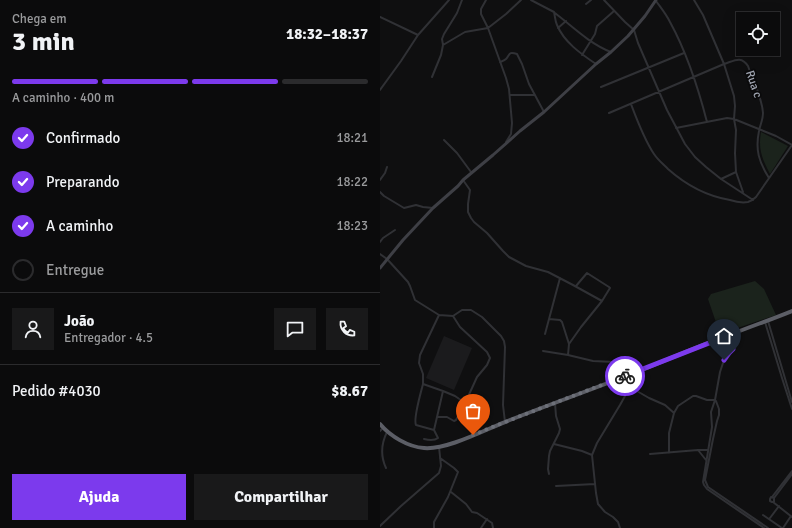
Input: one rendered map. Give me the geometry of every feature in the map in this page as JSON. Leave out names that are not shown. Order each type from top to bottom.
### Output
[{"type":"highway","points":[[381,428],[402,442],[417,447],[439,447],[450,444],[792,311]]},
{"type":"street","points":[[380,90],[418,35],[449,0]]},
{"type":"street","points":[[432,77],[441,55],[443,45],[442,39],[462,0]]},
{"type":"street","points":[[486,0],[480,14],[488,28],[508,83],[510,95],[512,123],[511,134],[503,146]]},
{"type":"street","points":[[443,45],[465,32],[488,28],[521,0]]},
{"type":"street","points":[[531,0],[554,12],[590,41],[602,49],[611,52]]},
{"type":"street","points":[[586,4],[591,0]]},
{"type":"street","points":[[604,0],[634,30],[638,43],[659,91],[676,129],[685,144],[695,157],[706,167],[721,179],[753,200]]},
{"type":"street","points":[[380,268],[403,240],[433,208],[463,180],[544,112],[634,30],[646,16],[656,0],[669,21],[684,53],[694,77],[707,122]]},
{"type":"street","points":[[694,0],[724,64],[734,96],[736,172],[743,193]]},
{"type":"street","points":[[582,55],[595,34],[597,26],[614,11]]},
{"type":"street","points":[[554,12],[556,24],[567,40],[582,55],[596,64]]},
{"type":"street","points":[[380,17],[418,35]]},
{"type":"street","points":[[558,28],[566,21]]},
{"type":"street","points":[[500,62],[507,58],[512,52],[517,54],[527,79],[544,112]]},
{"type":"street","points":[[601,87],[684,53]]},
{"type":"street","name":"Rua c","points":[[724,64],[741,60],[745,61],[748,66],[760,96],[763,113],[759,128]]},
{"type":"street","points":[[609,113],[724,64]]},
{"type":"street","points":[[510,95],[535,96]]},
{"type":"street","points":[[631,104],[644,135],[658,160],[678,178],[699,190],[718,198],[741,202],[748,202],[756,198],[792,145],[759,128],[727,118],[676,129]]},
{"type":"street","points":[[759,128],[757,147],[760,161],[769,178]]},
{"type":"street","points":[[444,140],[472,173]]},
{"type":"street","points":[[380,180],[387,167]]},
{"type":"street","points":[[721,179],[736,172]]},
{"type":"street","points":[[463,180],[470,190],[468,198],[468,212],[471,218],[509,257],[526,266],[548,272],[602,301]]},
{"type":"street","points":[[380,192],[404,208],[414,205],[433,208]]},
{"type":"street","points":[[380,242],[383,238],[395,230]]},
{"type":"street","points":[[380,254],[387,259],[408,282],[415,300],[439,316],[452,316],[462,310],[471,310],[482,317],[501,336],[505,346],[503,405],[505,422]]},
{"type":"street","points":[[569,344],[610,290],[609,287],[589,273],[586,273],[576,286]]},
{"type":"street","points":[[545,334],[560,278]]},
{"type":"street","points":[[434,430],[414,424],[424,374],[419,363],[420,355],[439,316]]},
{"type":"street","points":[[438,416],[447,417],[454,421],[456,420],[466,403],[477,378],[487,365],[490,358],[487,352],[460,327],[452,316]]},
{"type":"street","points":[[549,318],[560,320],[562,322],[569,344],[568,355]]},
{"type":"street","points":[[766,321],[792,402]]},
{"type":"street","points":[[766,321],[792,409]]},
{"type":"street","points":[[704,480],[711,431],[711,412],[724,360],[733,349],[732,342],[727,336]]},
{"type":"street","points":[[543,351],[594,361],[614,362],[619,365],[626,376]]},
{"type":"street","points":[[620,528],[618,522],[613,517],[600,508],[597,499],[592,455],[630,387],[632,373]]},
{"type":"street","points":[[423,384],[444,391],[466,403]]},
{"type":"street","points":[[630,387],[665,405],[674,413]]},
{"type":"street","points":[[424,439],[434,440],[438,438],[434,430],[444,391]]},
{"type":"street","points":[[669,453],[670,426],[678,406],[694,396],[707,400],[715,400]]},
{"type":"street","points":[[715,400],[719,415],[706,460],[704,485],[763,527],[768,528]]},
{"type":"street","points":[[549,474],[548,469],[550,451],[560,429],[556,416],[555,403]]},
{"type":"street","points":[[712,421],[717,421]]},
{"type":"street","points":[[386,468],[382,446],[387,432]]},
{"type":"street","points":[[554,444],[592,455]]},
{"type":"street","points":[[380,526],[439,473],[441,469],[439,447]]},
{"type":"street","points":[[698,450],[706,460]]},
{"type":"street","points":[[650,454],[709,450]]},
{"type":"street","points":[[434,528],[434,522],[451,492],[458,472],[440,458]]},
{"type":"street","points":[[772,502],[770,500],[792,472]]},
{"type":"street","points":[[556,486],[595,484]]},
{"type":"street","points":[[451,492],[466,504],[472,512],[477,513],[492,523],[494,528]]},
{"type":"street","points":[[772,502],[774,501],[773,498]]},
{"type":"street","points":[[764,515],[782,528],[791,516],[772,502]]},
{"type":"street","points":[[769,519],[779,506]]},
{"type":"street","points":[[481,528],[487,519]]},
{"type":"shaded area","points":[[761,132],[788,146],[770,174],[761,154]]},
{"type":"shaded area","points":[[755,281],[764,289],[776,315],[720,334],[708,299],[711,294]]},
{"type":"shaded area","points":[[444,336],[472,348],[454,390],[426,378]]},
{"type":"way so far","points":[[473,435],[625,376]]},
{"type":"route","points":[[625,376],[727,336],[732,342],[733,349],[724,360]]}]
